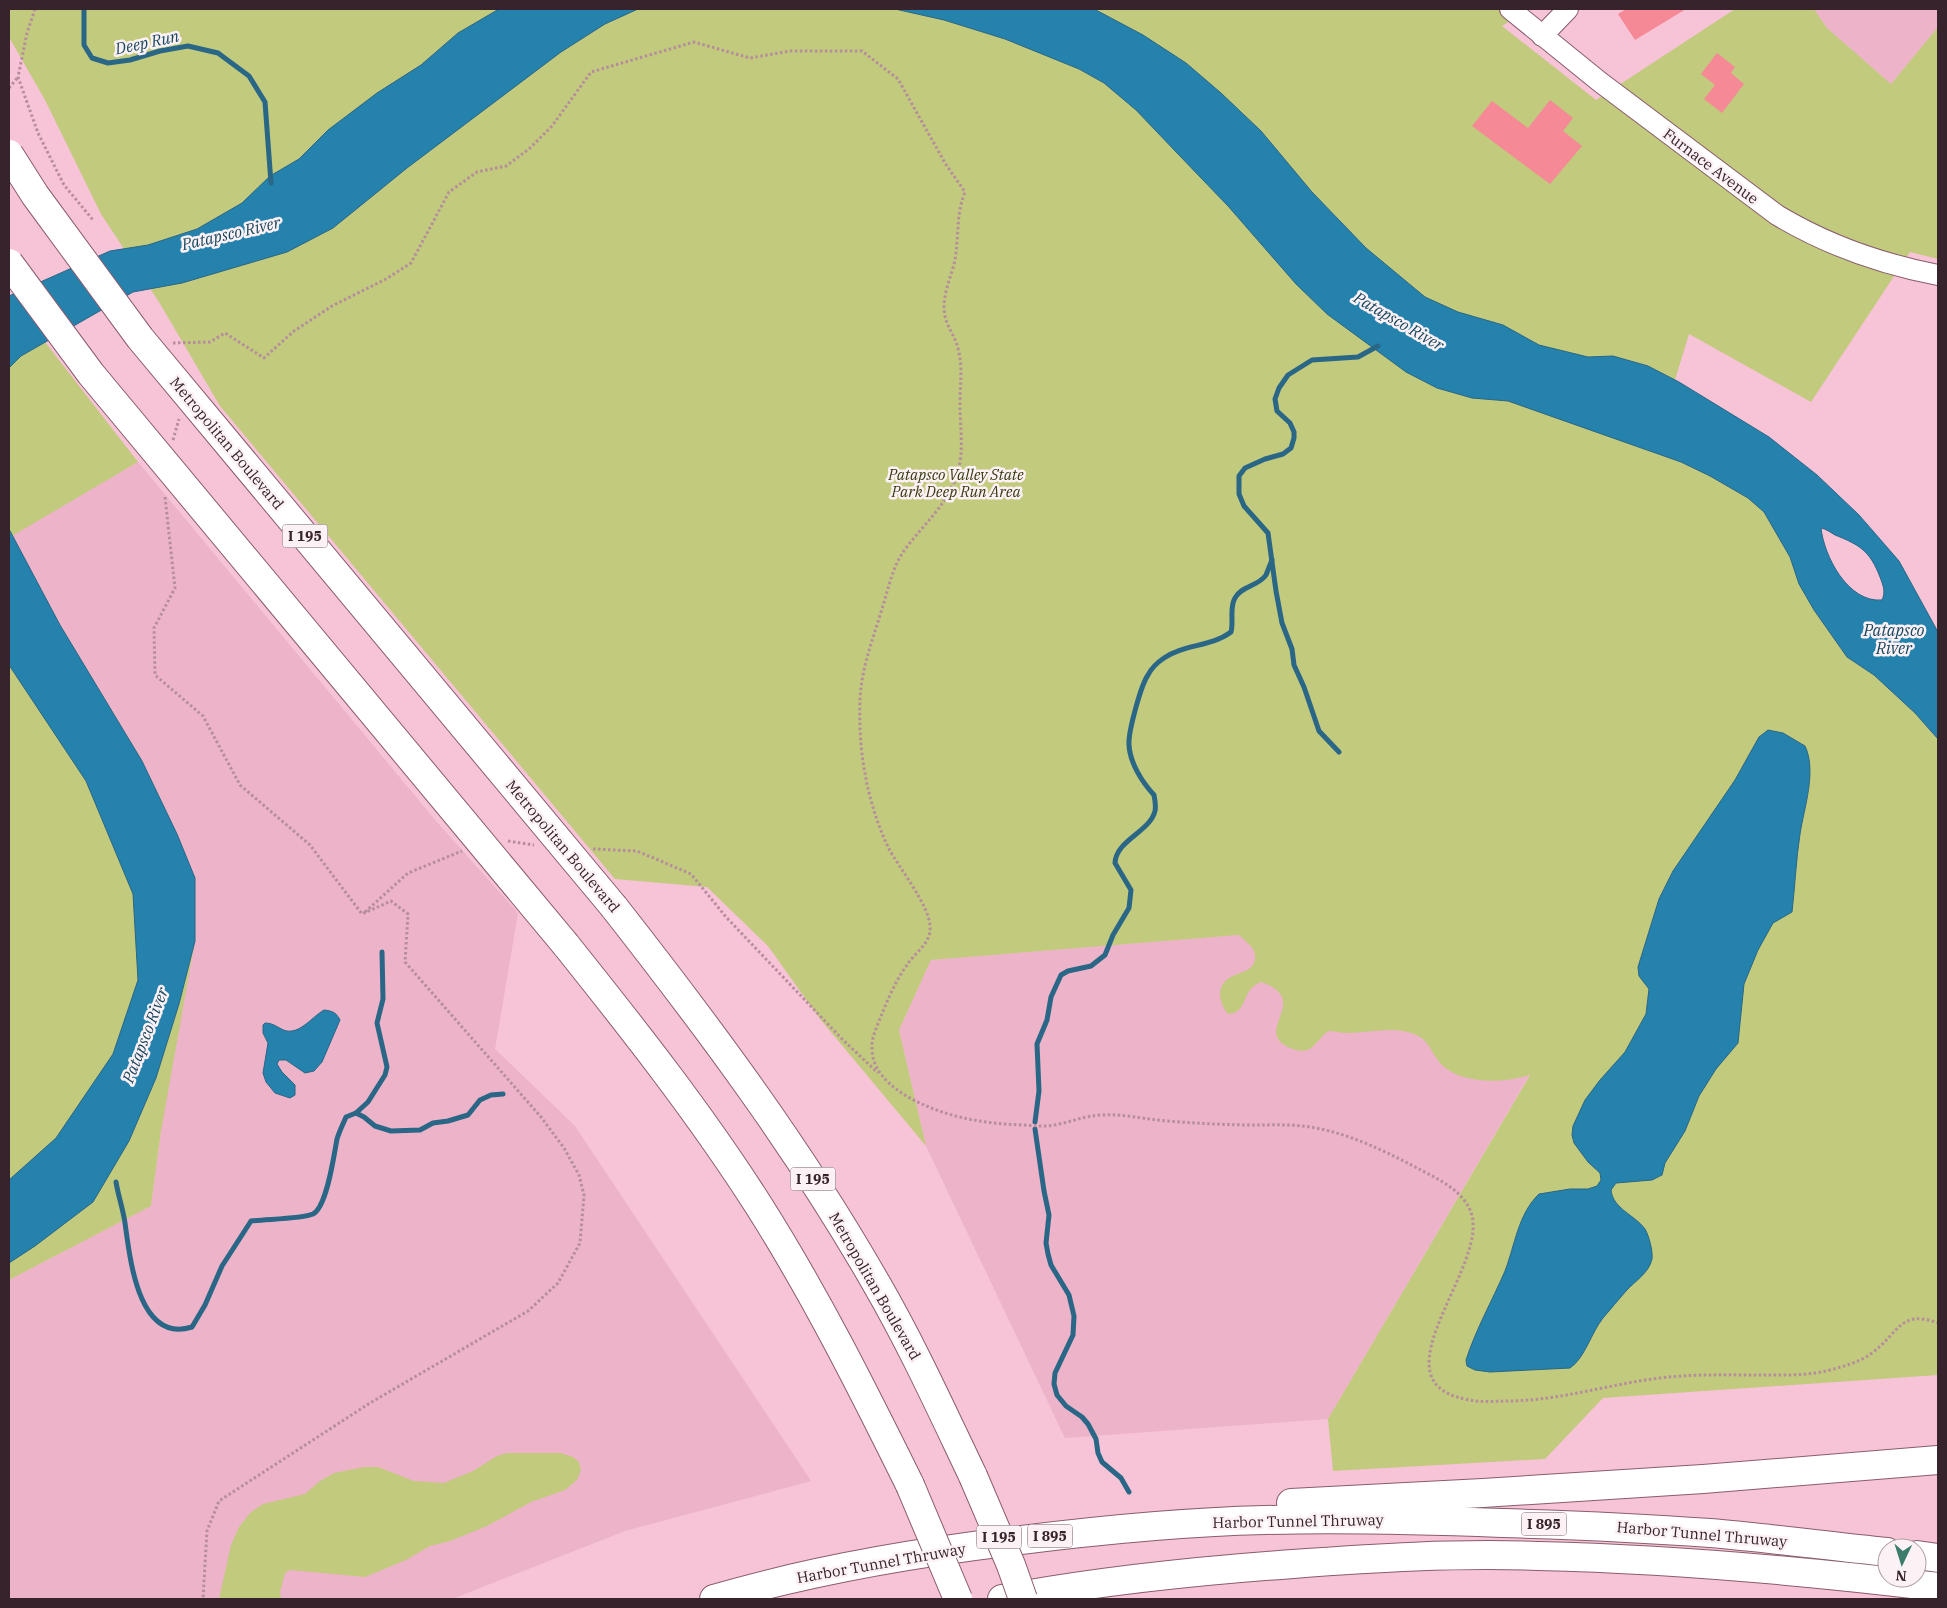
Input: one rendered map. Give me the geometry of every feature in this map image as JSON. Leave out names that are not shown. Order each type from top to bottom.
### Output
[{"type":"highway","name":"Metropolitan Boulevard","points":[[9,154],[35,195],[140,338],[614,907],[736,1066],[814,1182],[876,1283],[924,1372],[973,1476],[1011,1565],[1023,1599]]},
{"type":"highway","points":[[9,263],[91,374],[566,946],[625,1018],[685,1098],[759,1206],[819,1307],[910,1485],[958,1599]]},
{"type":"highway","points":[[1199,1522],[1265,1505],[1684,1480],[1935,1460]]},
{"type":"highway","name":"Harbor Tunnel Thruway","points":[[714,1599],[796,1578],[901,1556],[1038,1538],[1199,1522],[1377,1520],[1628,1528],[1712,1533],[1877,1551]]},
{"type":"highway","name":"Harbor Tunnel Thruway","points":[[1002,1599],[1049,1590],[1229,1568],[1389,1557],[1536,1556],[1675,1562],[1864,1578],[1938,1587]]},
{"type":"street","name":"Furnace Avenue","points":[[1510,9],[1607,88],[1777,215],[1803,230],[1842,248],[1895,265],[1938,275]]},
{"type":"street","points":[[1542,36],[1568,9]]},
{"type":"path","points":[[9,88],[18,77],[27,33],[36,9]]},
{"type":"path","points":[[174,352],[173,343],[210,342],[225,333],[264,358],[294,331],[332,306],[386,279],[411,263],[449,192],[477,172],[506,166],[530,149],[552,126],[591,72],[694,42],[750,58],[790,51],[862,51],[898,79],[945,163],[965,192],[960,204],[957,220],[957,244],[944,310],[945,321],[953,334],[959,352],[962,371],[960,405],[962,446],[960,466],[953,486],[942,507],[903,551],[895,568],[862,673],[860,732],[867,792],[876,819],[890,850],[922,902],[930,920],[931,934],[902,972],[885,1007],[872,1042],[872,1055],[876,1066],[886,1079],[899,1092],[921,1104],[948,1114],[976,1121],[1042,1126],[1058,1125],[1077,1118],[1106,1115],[1216,1124],[1309,1127],[1356,1139],[1384,1151],[1449,1186],[1466,1202],[1472,1213],[1474,1238],[1470,1253],[1430,1342],[1428,1358],[1431,1374],[1438,1386],[1446,1393],[1459,1398],[1491,1402],[1526,1401],[1582,1393],[1610,1386],[1667,1377],[1819,1373],[1866,1358],[1882,1346],[1905,1321],[1914,1318],[1924,1318],[1938,1323]]},
{"type":"path","points":[[18,77],[38,133],[64,185],[93,220]]},
{"type":"path","points":[[171,447],[179,419],[178,410]]},
{"type":"path","points":[[165,492],[175,588],[154,628],[155,675],[203,716],[240,785],[310,845],[362,914],[391,901],[408,914],[405,962],[542,1117],[564,1148],[579,1175],[584,1195],[580,1243],[558,1283],[528,1311],[370,1403],[220,1501],[207,1531],[203,1599]]},
{"type":"shaded area","points":[[1814,9],[1938,9],[1938,27],[1891,84],[1827,28]]},
{"type":"shaded area","points":[[138,462],[436,821],[518,913],[495,1049],[575,1126],[811,1481],[625,1531],[452,1599],[9,1599],[9,1280],[151,1206],[161,1131],[142,761],[60,625],[12,535]]},
{"type":"shaded area","points":[[1348,926],[1547,1045],[1328,1419],[1065,1438],[926,1146],[899,1030],[931,960]]},
{"type":"green space","name":"Patapsco Valley State Park Deep Run Area","points":[[9,9],[1529,9],[1502,26],[1596,100],[1735,9],[1814,9],[1827,28],[1891,84],[1938,27],[1938,259],[1910,252],[1811,402],[1689,334],[1653,452],[1681,462],[1710,476],[1748,498],[1764,512],[1790,557],[1799,584],[1814,610],[1847,657],[1874,675],[1915,713],[1938,739],[1938,1375],[1603,1398],[1545,1459],[1333,1471],[1328,1419],[1530,1075],[1496,1081],[1460,1076],[1441,1064],[1424,1040],[1416,1035],[1400,1030],[1347,1033],[1328,1031],[1312,1047],[1304,1051],[1290,1048],[1281,1043],[1277,1037],[1277,1024],[1283,1004],[1282,997],[1273,987],[1261,982],[1254,986],[1242,1005],[1235,1012],[1228,1014],[1222,1005],[1220,994],[1226,980],[1250,968],[1255,961],[1255,953],[1239,935],[931,960],[899,1030],[926,1146],[820,1019],[768,946],[707,887],[615,879],[220,406],[159,302],[101,214],[45,100],[9,37]]},
{"type":"green space","points":[[9,316],[45,342],[138,462],[12,536],[60,625],[142,761],[177,834],[195,878],[195,941],[161,1131],[151,1206],[9,1280]]},
{"type":"green space","points":[[507,1453],[561,1453],[573,1457],[579,1462],[581,1470],[577,1480],[565,1490],[531,1502],[487,1526],[450,1541],[430,1546],[406,1560],[365,1577],[290,1570],[285,1573],[280,1592],[281,1599],[219,1599],[231,1545],[239,1527],[251,1512],[263,1504],[305,1494],[320,1481],[334,1473],[364,1467],[378,1467],[414,1481],[444,1483],[473,1471],[497,1456]]},
{"type":"water","name":"Patapsco River","points":[[499,9],[638,9],[605,24],[561,52],[407,168],[333,228],[287,252],[182,283],[133,292],[21,356],[9,368],[9,296],[110,251],[148,245],[197,229],[242,203],[270,176],[299,159],[328,130],[377,93],[421,65],[458,33]]},
{"type":"water","name":"Patapsco River","points":[[895,9],[1094,9],[1143,35],[1186,63],[1221,93],[1261,131],[1312,192],[1366,248],[1425,297],[1458,312],[1503,325],[1539,345],[1588,357],[1613,356],[1648,366],[1679,382],[1769,437],[1817,475],[1859,515],[1899,561],[1938,632],[1938,739],[1915,713],[1874,675],[1847,657],[1814,610],[1799,584],[1790,557],[1764,512],[1748,498],[1681,462],[1508,401],[1472,398],[1437,388],[1406,372],[1327,314],[1296,284],[1228,206],[1136,110],[1104,83],[1079,69],[1005,39],[944,20]],"holes":[[[1821,528],[1858,546],[1868,555],[1882,583],[1884,591],[1882,600],[1870,599],[1859,594],[1840,576],[1827,551]]]},
{"type":"water","name":"Patapsco River","points":[[9,529],[60,625],[142,761],[177,834],[195,878],[195,941],[179,1004],[156,1078],[129,1141],[93,1202],[35,1246],[9,1263],[9,1180],[56,1138],[113,1054],[138,980],[133,894],[86,781],[9,665]]},
{"type":"water","points":[[1768,730],[1783,733],[1805,746],[1810,767],[1792,912],[1773,923],[1758,950],[1744,984],[1738,1043],[1716,1069],[1699,1096],[1685,1131],[1665,1163],[1662,1175],[1652,1180],[1616,1183],[1611,1190],[1613,1197],[1620,1207],[1645,1229],[1651,1248],[1652,1259],[1650,1264],[1645,1273],[1626,1291],[1603,1318],[1584,1352],[1570,1368],[1490,1372],[1475,1370],[1467,1366],[1466,1360],[1479,1326],[1505,1271],[1526,1211],[1539,1194],[1570,1189],[1588,1189],[1597,1186],[1601,1180],[1600,1173],[1588,1162],[1574,1143],[1572,1135],[1573,1126],[1585,1100],[1625,1052],[1646,1014],[1649,989],[1639,976],[1638,967],[1659,899],[1673,871],[1735,780],[1759,737]]},
{"type":"water","points":[[324,1010],[334,1012],[340,1020],[322,1062],[314,1071],[305,1073],[286,1060],[279,1060],[277,1064],[282,1072],[295,1085],[295,1095],[290,1098],[275,1093],[266,1082],[263,1073],[268,1043],[263,1033],[263,1025],[269,1023],[287,1031],[297,1030]]},
{"type":"building","points":[[1626,9],[1686,9],[1635,40],[1618,14]]},
{"type":"building","points":[[1717,53],[1735,67],[1731,73],[1744,84],[1722,113],[1704,99],[1715,85],[1701,74]]},
{"type":"building","points":[[1550,100],[1573,118],[1563,131],[1582,146],[1550,184],[1472,126],[1492,101],[1528,128]]},
{"type":"waterway","name":"Deep Run","points":[[84,9],[84,45],[92,58],[108,63],[130,60],[160,51],[188,46],[218,53],[249,76],[265,102],[271,183]]},
{"type":"waterway","points":[[1339,752],[1319,731],[1304,687],[1294,665],[1292,649],[1282,623],[1268,533],[1244,506],[1239,494],[1239,476],[1245,468],[1265,459],[1283,454],[1291,448],[1294,432],[1290,423],[1277,411],[1275,399],[1279,388],[1288,375],[1312,360],[1358,357],[1378,346]]},
{"type":"waterway","points":[[1035,1122],[1039,1091],[1037,1044],[1047,1020],[1051,997],[1061,975],[1068,971],[1091,966],[1105,955],[1113,935],[1129,908],[1131,890],[1115,863],[1117,855],[1121,848],[1147,825],[1155,811],[1154,795],[1137,772],[1129,745],[1133,720],[1145,680],[1155,666],[1172,653],[1215,640],[1231,632],[1232,606],[1235,598],[1241,591],[1263,579],[1272,560]]},
{"type":"waterway","points":[[116,1182],[134,1276],[148,1311],[159,1323],[174,1329],[192,1327],[205,1305],[222,1266],[251,1221],[308,1216],[313,1214],[322,1202],[329,1180],[337,1139],[346,1117],[356,1113],[368,1102],[385,1075],[387,1067],[377,1023],[383,999],[382,952]]},
{"type":"waterway","points":[[356,1113],[375,1126],[391,1131],[420,1130],[433,1123],[468,1115],[480,1100],[491,1095],[503,1094]]},
{"type":"waterway","points":[[1035,1129],[1049,1215],[1046,1243],[1048,1254],[1051,1265],[1069,1295],[1074,1316],[1073,1335],[1055,1373],[1054,1384],[1057,1395],[1066,1406],[1082,1417],[1088,1424],[1096,1439],[1098,1453],[1102,1462],[1121,1478],[1129,1492]]}]
